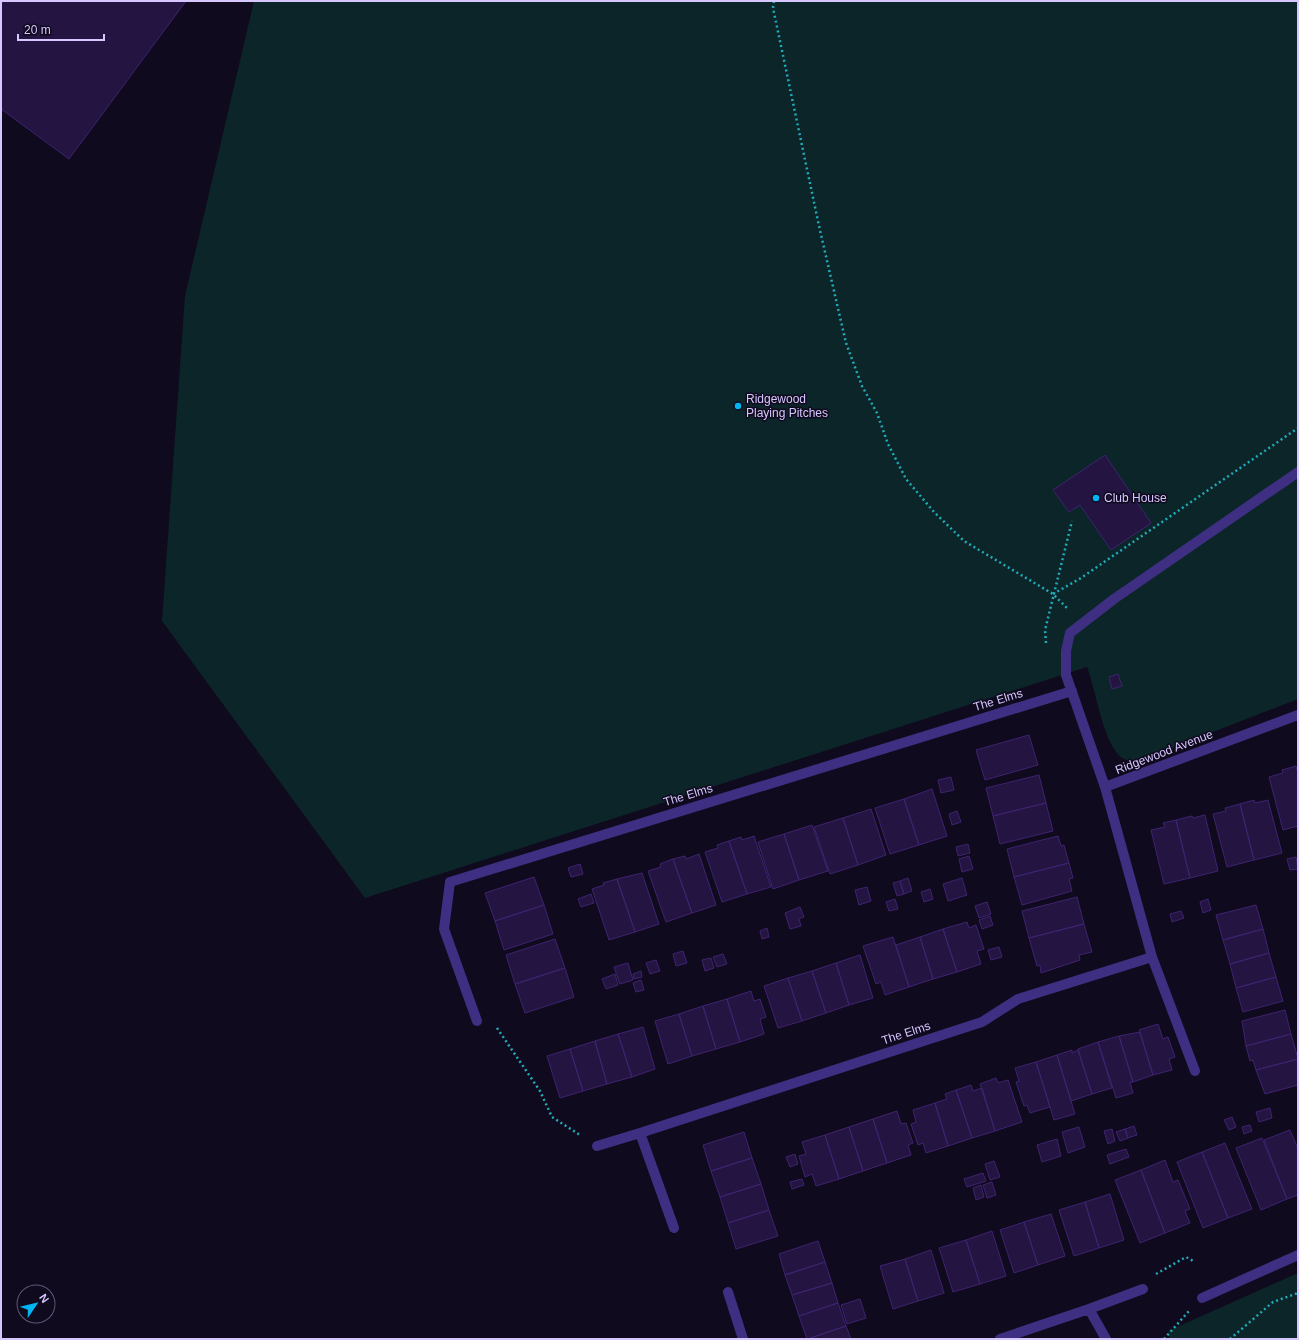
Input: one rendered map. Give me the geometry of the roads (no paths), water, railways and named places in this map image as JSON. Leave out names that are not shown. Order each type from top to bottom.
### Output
[{"type":"street","name":"Ridgewood Avenue","points":[[1298,472],[1114,599],[1070,633],[1066,651],[1066,674],[1106,787],[1298,715]]},
{"type":"street","name":"The Elms","points":[[477,1021],[444,929],[450,882],[1072,691]]},
{"type":"street","points":[[1106,787],[1152,957],[1195,1071]]},
{"type":"street","name":"The Elms","points":[[597,1146],[982,1022],[1018,999],[1152,957]]},
{"type":"street","points":[[640,1133],[674,1228]]},
{"type":"street","points":[[1202,1298],[1298,1255]]},
{"type":"street","points":[[1000,1339],[1089,1309],[1143,1288]]},
{"type":"street","points":[[728,1292],[743,1339]]},
{"type":"street","points":[[1089,1309],[1106,1339]]},
{"type":"place","name":"Ridgewood Playing Pitches","points":[[738,406]]},
{"type":"place","name":"Club House","points":[[1096,498]]}]
